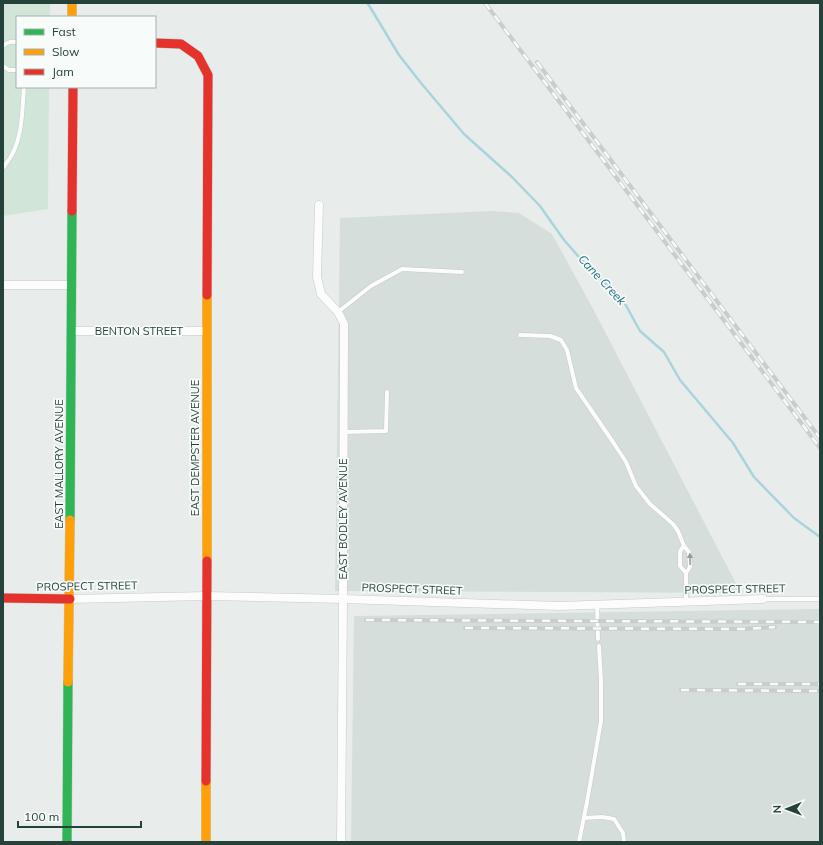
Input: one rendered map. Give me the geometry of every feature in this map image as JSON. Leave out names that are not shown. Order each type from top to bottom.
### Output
[{"type":"street","points":[[72,3],[72,16]]},
{"type":"street","name":"EAST DEMPSTER AVENUE","points":[[156,43],[181,44],[198,56],[208,75],[206,842]]},
{"type":"street","name":"EAST MALLORY AVENUE","points":[[68,842],[73,88]]},
{"type":"street","name":"EAST BODLEY AVENUE","points":[[319,205],[317,278],[321,294],[338,312],[344,324],[341,842]]},
{"type":"street","points":[[3,285],[72,285]]},
{"type":"street","name":"BENTON STREET","points":[[72,331],[207,331]]},
{"type":"street","name":"PROSPECT STREET","points":[[3,598],[207,596],[559,606],[762,599]]},
{"type":"lane","points":[[3,46],[6,43],[16,42]]},
{"type":"lane","points":[[3,66],[9,70],[16,70]]},
{"type":"lane","points":[[3,168],[11,157],[19,136],[24,88]]},
{"type":"lane","points":[[338,312],[371,286],[402,269],[462,272]]},
{"type":"lane","points":[[520,335],[550,336],[561,340],[567,350],[576,388],[626,462],[636,486],[650,504],[678,530],[684,546],[690,552],[690,567],[686,573],[686,602]]},
{"type":"lane","points":[[344,432],[386,431],[387,392]]},
{"type":"lane","points":[[684,546],[680,551],[680,566],[686,573]]},
{"type":"lane","name":"PROSPECT STREET","points":[[762,599],[820,599]]},
{"type":"lane","points":[[597,604],[598,640]]},
{"type":"lane","points":[[579,842],[600,721],[602,681],[599,646]]},
{"type":"lane","points":[[584,818],[602,817],[614,819],[623,833],[624,842]]},
{"type":"shaded area","points":[[491,211],[519,213],[552,234],[591,305],[741,593],[335,591],[340,218]]},
{"type":"shaded area","points":[[820,609],[820,842],[351,842],[354,616]]},
{"type":"green space","points":[[3,3],[50,3],[50,16],[16,16],[16,88],[49,88],[48,209],[3,216]]},
{"type":"waterway","name":"Cane Creek","points":[[367,3],[399,55],[464,134],[512,177],[540,206],[564,240],[586,265],[623,300],[640,331],[664,352],[680,380],[733,443],[754,477],[794,518],[820,537]]},
{"type":"railway","points":[[485,3],[820,448]]},
{"type":"railway","points":[[537,62],[820,438]]},
{"type":"railway","points":[[366,620],[820,622]]},
{"type":"railway","points":[[465,628],[744,629],[775,627]]},
{"type":"railway","points":[[738,684],[820,684]]},
{"type":"railway","points":[[681,690],[820,691]]},
{"type":"traffic: fast","points":[[70,520],[72,211]]},
{"type":"traffic: fast","points":[[67,842],[68,682]]},
{"type":"traffic: slow","points":[[72,3],[72,16]]},
{"type":"traffic: slow","points":[[207,295],[207,561]]},
{"type":"traffic: slow","points":[[68,682],[70,520]]},
{"type":"traffic: slow","points":[[206,781],[206,842]]},
{"type":"traffic: jam","points":[[156,43],[181,44],[198,56],[208,75],[207,295]]},
{"type":"traffic: jam","points":[[72,211],[73,88]]},
{"type":"traffic: jam","points":[[206,781],[207,561]]},
{"type":"traffic: jam","points":[[3,598],[70,599]]}]
